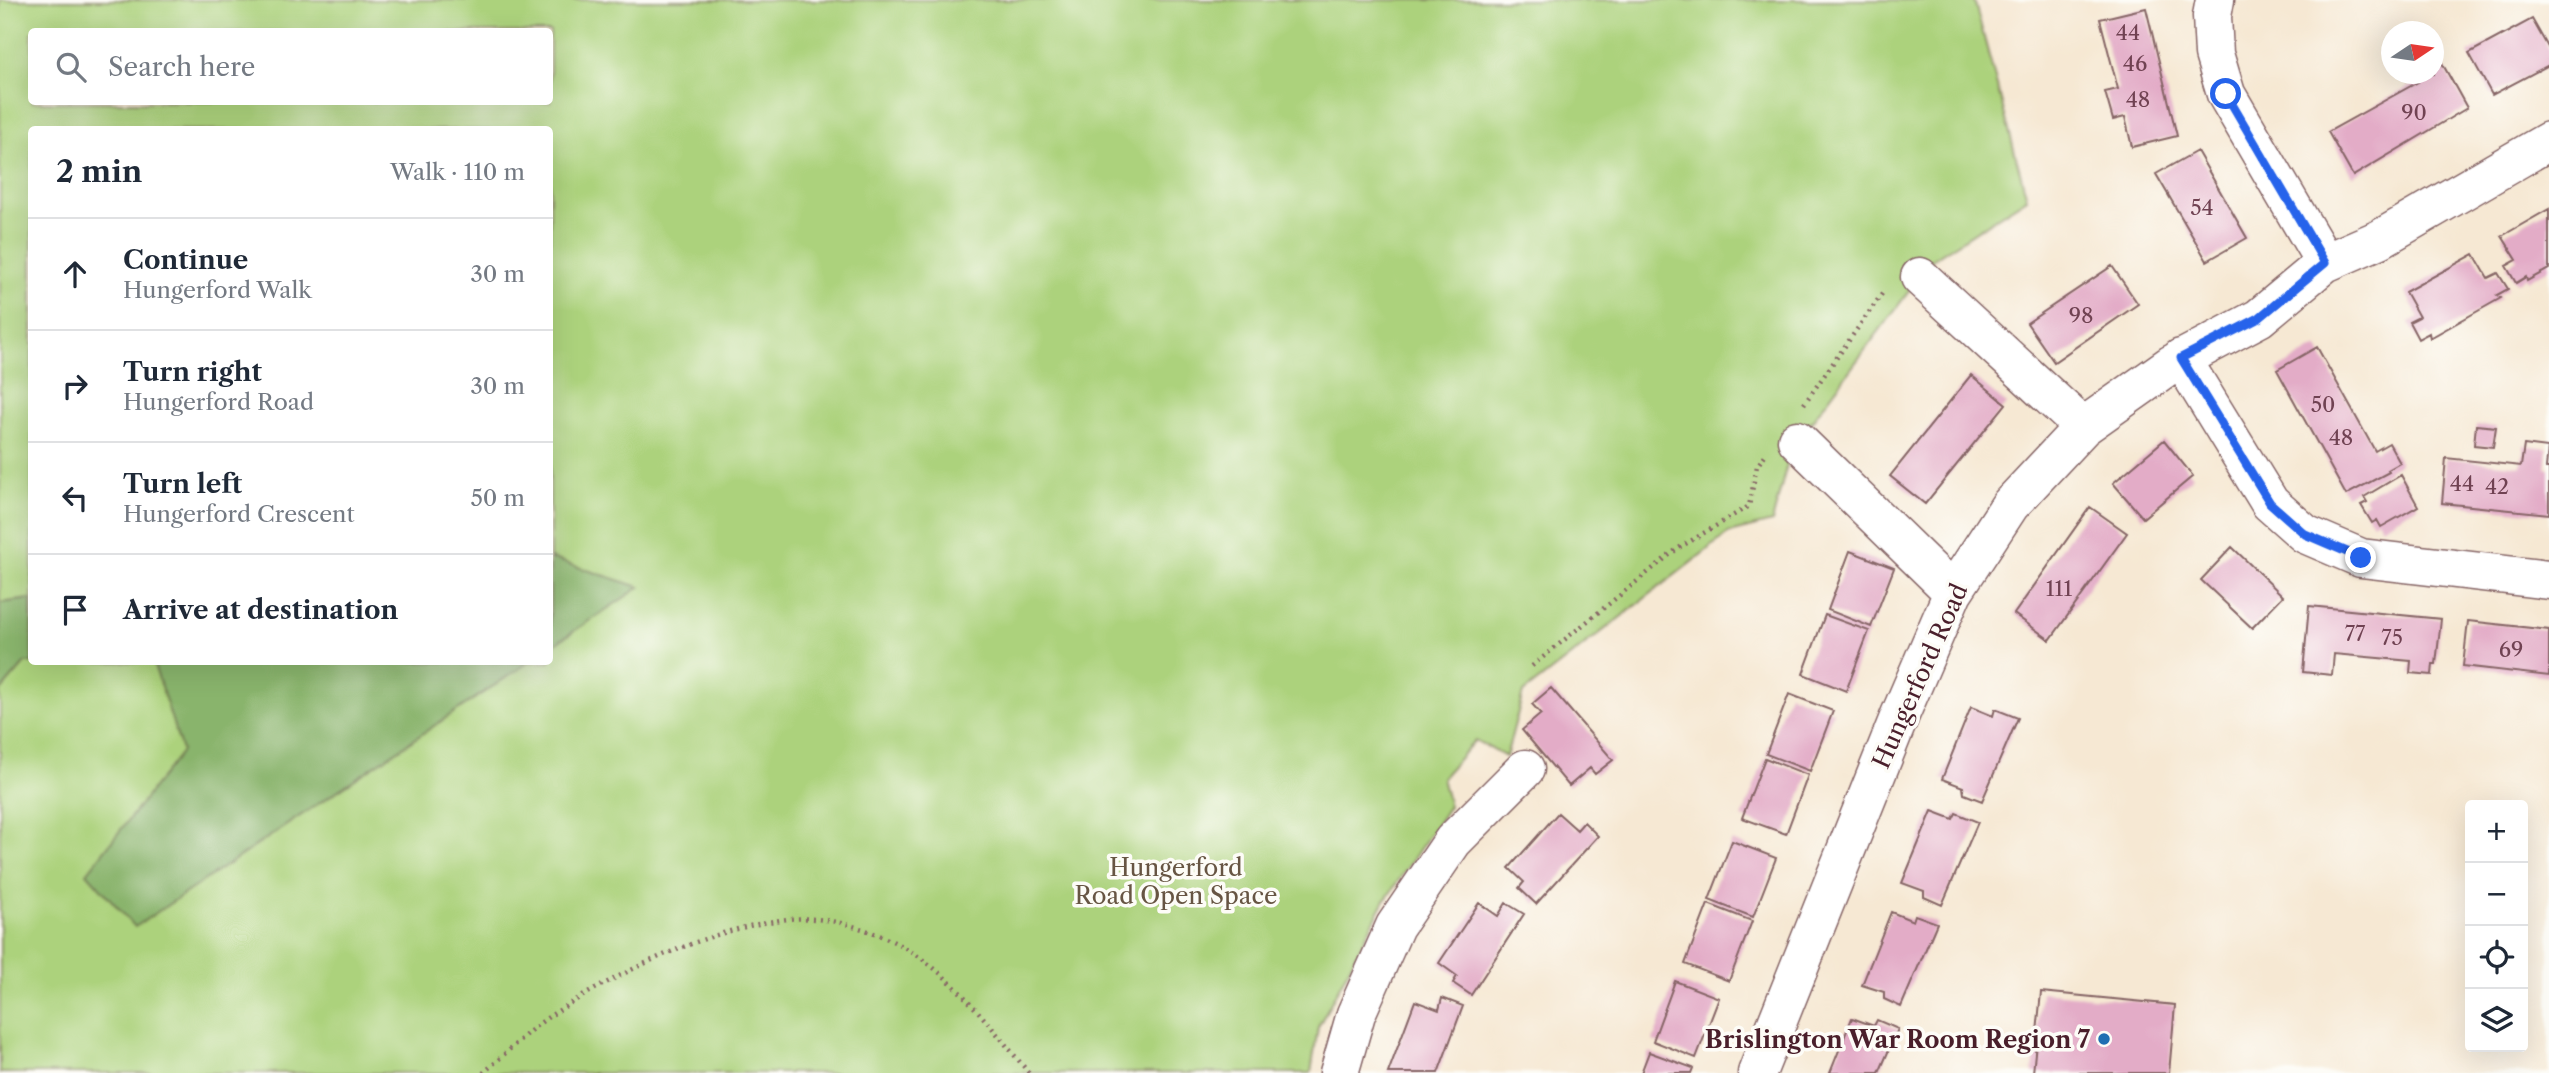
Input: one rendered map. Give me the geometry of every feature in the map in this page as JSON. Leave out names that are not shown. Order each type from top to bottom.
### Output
[{"type":"street","points":[[2215,0],[2212,16],[2214,54],[2226,94],[2325,263]]},
{"type":"street","name":"Hungerford Road","points":[[1757,1073],[1900,715],[1953,592],[2010,505],[2083,427],[2181,358],[2259,318],[2325,263],[2380,239],[2549,141]]},
{"type":"street","points":[[1920,277],[2083,427]]},
{"type":"street","points":[[2181,358],[2270,503],[2305,534],[2361,558],[2549,580]]},
{"type":"street","points":[[1788,434],[1953,592]]},
{"type":"street","points":[[1339,1073],[1356,1014],[1395,926],[1453,841],[1525,769]]},
{"type":"path","points":[[1532,666],[1677,549],[1749,506],[1756,466],[1788,434],[1901,268],[1920,277]]},
{"type":"path","points":[[484,1073],[551,1015],[642,965],[719,933],[790,919],[831,921],[860,929],[915,954],[958,989],[1029,1073]]},
{"type":"green space","name":"Hungerford Road Open Space","points":[[0,0],[1974,0],[2027,198],[1933,259],[1791,449],[1772,522],[1729,533],[1523,693],[1506,757],[1475,740],[1442,778],[1449,806],[1384,902],[1318,1027],[1311,1073],[0,1073]]},
{"type":"green space","points":[[553,559],[640,587],[553,645]]},
{"type":"green space","points":[[28,599],[28,663],[0,692],[0,603]]},
{"type":"green space","points":[[154,665],[525,665],[135,927],[87,873],[182,751]]},
{"type":"building","points":[[2146,8],[2177,136],[2132,147],[2125,117],[2113,120],[2105,92],[2118,89],[2100,19]]},
{"type":"building","points":[[2532,19],[2549,49],[2549,65],[2492,95],[2469,53]]},
{"type":"building","points":[[2444,67],[2467,108],[2353,176],[2328,132],[2414,84],[2444,84]]},
{"type":"building","points":[[2197,151],[2247,238],[2207,261],[2156,174]]},
{"type":"building","points":[[2549,209],[2549,269],[2527,281],[2526,277],[2516,283],[2506,266],[2517,260],[2502,236]]},
{"type":"building","points":[[2474,254],[2488,278],[2498,273],[2508,289],[2497,295],[2501,298],[2430,338],[2429,333],[2418,339],[2409,322],[2419,317],[2405,292]]},
{"type":"building","points":[[2112,266],[2138,304],[2054,362],[2027,323]]},
{"type":"building","points":[[2317,347],[2375,451],[2389,443],[2400,463],[2388,470],[2389,472],[2346,495],[2277,370]]},
{"type":"building","points":[[1971,375],[2006,404],[1925,504],[1890,476]]},
{"type":"building","points":[[2476,425],[2496,427],[2493,447],[2474,445]]},
{"type":"building","points":[[2164,440],[2193,476],[2143,518],[2113,483]]},
{"type":"building","points":[[2524,445],[2548,448],[2546,468],[2549,468],[2549,514],[2442,503],[2446,458],[2521,466]]},
{"type":"building","points":[[2401,475],[2418,506],[2381,527],[2377,520],[2372,523],[2361,505],[2367,502],[2364,497]]},
{"type":"building","points":[[2090,507],[2127,533],[2050,640],[2014,614]]},
{"type":"building","points":[[2232,547],[2283,596],[2252,628],[2201,580]]},
{"type":"building","points":[[1850,551],[1894,568],[1871,627],[1828,610]]},
{"type":"building","points":[[2309,606],[2441,619],[2436,664],[2433,664],[2432,675],[2410,673],[2411,661],[2334,654],[2332,675],[2303,672]]},
{"type":"building","points":[[1825,615],[1869,631],[1846,691],[1803,674]]},
{"type":"building","points":[[2468,621],[2549,630],[2549,676],[2463,666]]},
{"type":"building","points":[[1551,688],[1613,760],[1595,774],[1590,768],[1569,786],[1522,730],[1541,714],[1532,704]]},
{"type":"building","points":[[1789,694],[1833,711],[1810,771],[1766,754]]},
{"type":"building","points":[[1971,707],[1993,716],[1995,709],[2018,718],[1982,801],[1964,794],[1963,787],[1942,779]]},
{"type":"building","points":[[1765,758],[1808,775],[1786,834],[1742,818]]},
{"type":"building","points":[[1932,811],[1953,819],[1956,813],[1978,822],[1942,905],[1924,897],[1924,891],[1902,883]]},
{"type":"building","points":[[1558,813],[1577,830],[1584,822],[1598,836],[1536,904],[1519,888],[1524,882],[1509,868]]},
{"type":"building","points":[[1732,841],[1776,858],[1753,917],[1709,900]]},
{"type":"building","points":[[1479,903],[1498,916],[1506,903],[1524,914],[1471,995],[1453,983],[1457,976],[1439,963]]},
{"type":"building","points":[[1708,904],[1752,921],[1729,981],[1685,964]]},
{"type":"building","points":[[1891,912],[1913,921],[1915,915],[1937,923],[1901,1007],[1884,999],[1884,992],[1862,985]]},
{"type":"building","points":[[1675,981],[1719,998],[1696,1058],[1653,1041]]},
{"type":"building","name":"Brislington War Room Region 7","points":[[2041,992],[2175,1005],[2169,1073],[2033,1073]]},
{"type":"building","points":[[1442,998],[1463,1006],[1438,1073],[1388,1073],[1415,1001],[1439,1010]]},
{"type":"building","points":[[1852,1018],[1874,1026],[1877,1020],[1898,1029],[1879,1073],[1830,1073]]},
{"type":"building","points":[[1649,1052],[1693,1068],[1691,1073],[1641,1073]]},
{"type":"place","name":"Brislington War Room Region 7","points":[[2104,1039]]},
{"type":"route","points":[[2226,94],[2325,263],[2259,318],[2181,358],[2270,503],[2305,534],[2361,558]]}]
